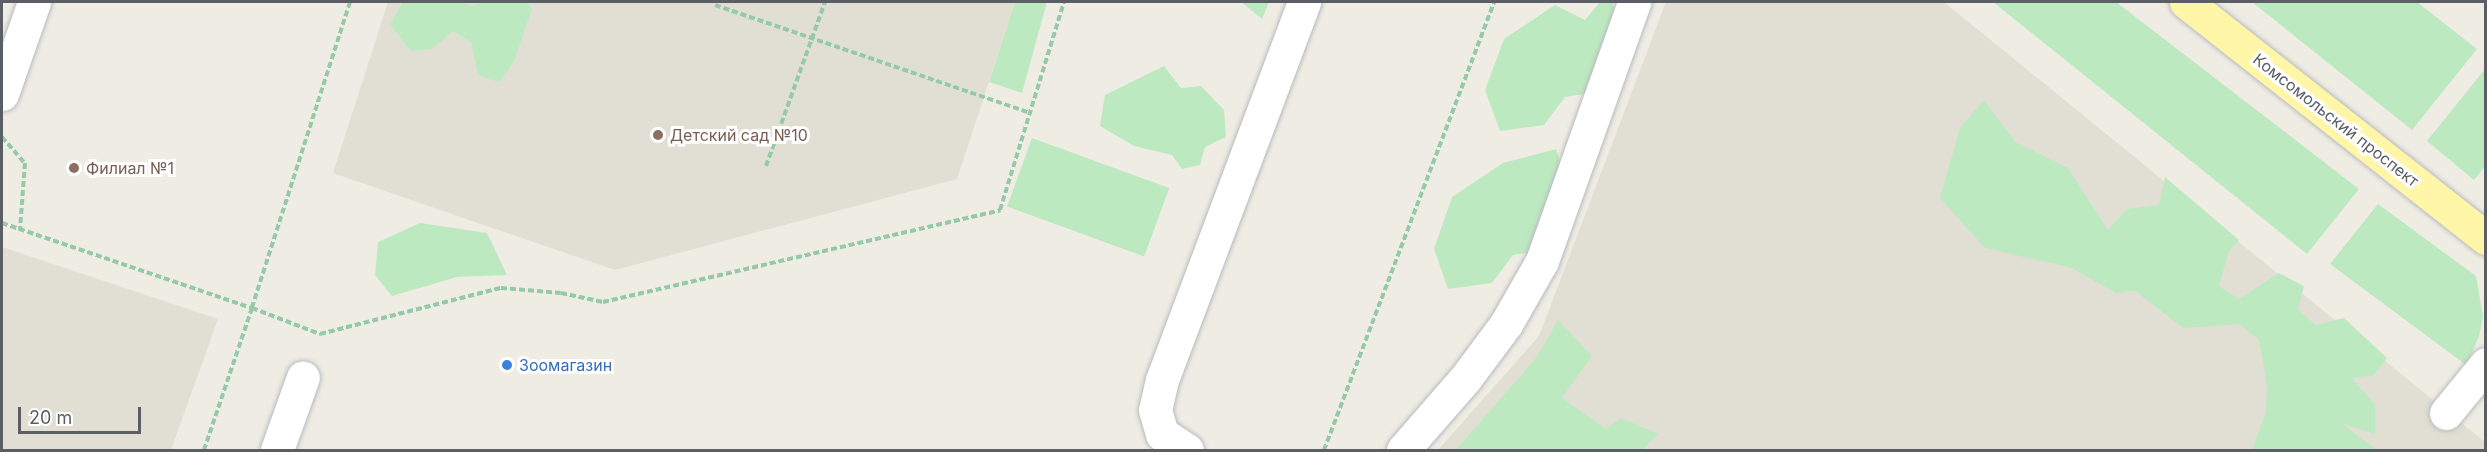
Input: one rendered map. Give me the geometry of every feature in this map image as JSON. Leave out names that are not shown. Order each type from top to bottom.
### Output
[{"type":"main road","name":"Комсомольский проспект","points":[[2186,2],[2486,238]]},
{"type":"lane","points":[[2,94],[34,2]]},
{"type":"lane","points":[[1187,450],[1162,434],[1155,410],[1162,380],[1304,2]]},
{"type":"lane","points":[[1403,450],[1465,379],[1506,324],[1542,261],[1634,2]]},
{"type":"lane","points":[[2446,413],[2486,364]]},
{"type":"lane","points":[[277,450],[303,377]]},
{"type":"path","points":[[204,450],[350,2]]},
{"type":"path","points":[[766,166],[825,2]]},
{"type":"path","points":[[2,223],[252,308],[320,334],[501,288],[561,293],[603,302],[1000,210],[1064,2]]},
{"type":"path","points":[[1324,450],[1494,2]]},
{"type":"path","points":[[715,5],[1030,113]]},
{"type":"path","points":[[2,137],[25,163],[20,230]]},
{"type":"shaded area","name":"Детский сад №10","points":[[388,2],[1015,2],[957,179],[615,270],[333,173]]},
{"type":"shaded area","points":[[1666,2],[1944,2],[2486,443],[2485,450],[1438,450],[1539,336]]},
{"type":"shaded area","points":[[2,247],[218,319],[171,450],[2,450]]},
{"type":"green space","points":[[403,2],[464,2],[471,6],[485,2],[527,2],[532,9],[514,61],[499,82],[478,75],[471,42],[453,31],[432,49],[411,51],[390,24]]},
{"type":"green space","points":[[1015,2],[1047,2],[1022,93],[989,82]]},
{"type":"green space","points":[[1241,2],[1269,2],[1262,19]]},
{"type":"green space","points":[[1600,2],[1612,2],[1618,22],[1590,93],[1565,97],[1544,125],[1500,131],[1485,90],[1504,39],[1555,5],[1585,20]]},
{"type":"green space","points":[[1993,2],[2116,2],[2359,189],[2307,254]]},
{"type":"green space","points":[[2252,2],[2417,2],[2477,49],[2412,130]]},
{"type":"green space","points":[[1164,66],[1181,88],[1201,86],[1224,110],[1226,137],[1205,147],[1200,165],[1182,169],[1172,155],[1134,146],[1100,126],[1105,95]]},
{"type":"green space","points":[[2485,69],[2485,166],[2474,180],[2427,141]]},
{"type":"green space","points":[[1984,100],[2015,142],[2068,168],[2108,230],[2127,209],[2159,205],[2165,177],[2239,240],[2229,251],[2219,286],[2239,299],[2279,273],[2304,286],[2298,310],[2316,325],[2344,318],[2387,358],[2373,376],[2352,378],[2375,405],[2375,434],[2341,423],[2377,450],[2252,450],[2266,412],[2267,386],[2259,340],[2240,324],[2183,328],[2134,290],[2116,293],[2072,268],[1985,248],[1940,198],[1960,128]]},
{"type":"green space","points":[[1032,138],[1169,188],[1144,257],[1007,207]]},
{"type":"green space","points":[[1556,149],[1566,180],[1539,251],[1513,255],[1492,283],[1448,289],[1434,249],[1452,197],[1503,163]]},
{"type":"green space","points":[[2378,204],[2476,276],[2483,316],[2479,337],[2466,365],[2330,264]]},
{"type":"green space","points":[[420,223],[487,233],[507,275],[457,277],[392,296],[375,275],[378,242]]},
{"type":"green space","points":[[1558,320],[1592,356],[1562,398],[1606,429],[1621,418],[1658,434],[1642,450],[1456,450],[1536,358]]},
{"type":"place","name":"Детский сад №10","points":[[658,135]]},
{"type":"place","name":"Филиал №1","points":[[74,168]]},
{"type":"place","name":"Зоомагазин","points":[[507,365]]}]
